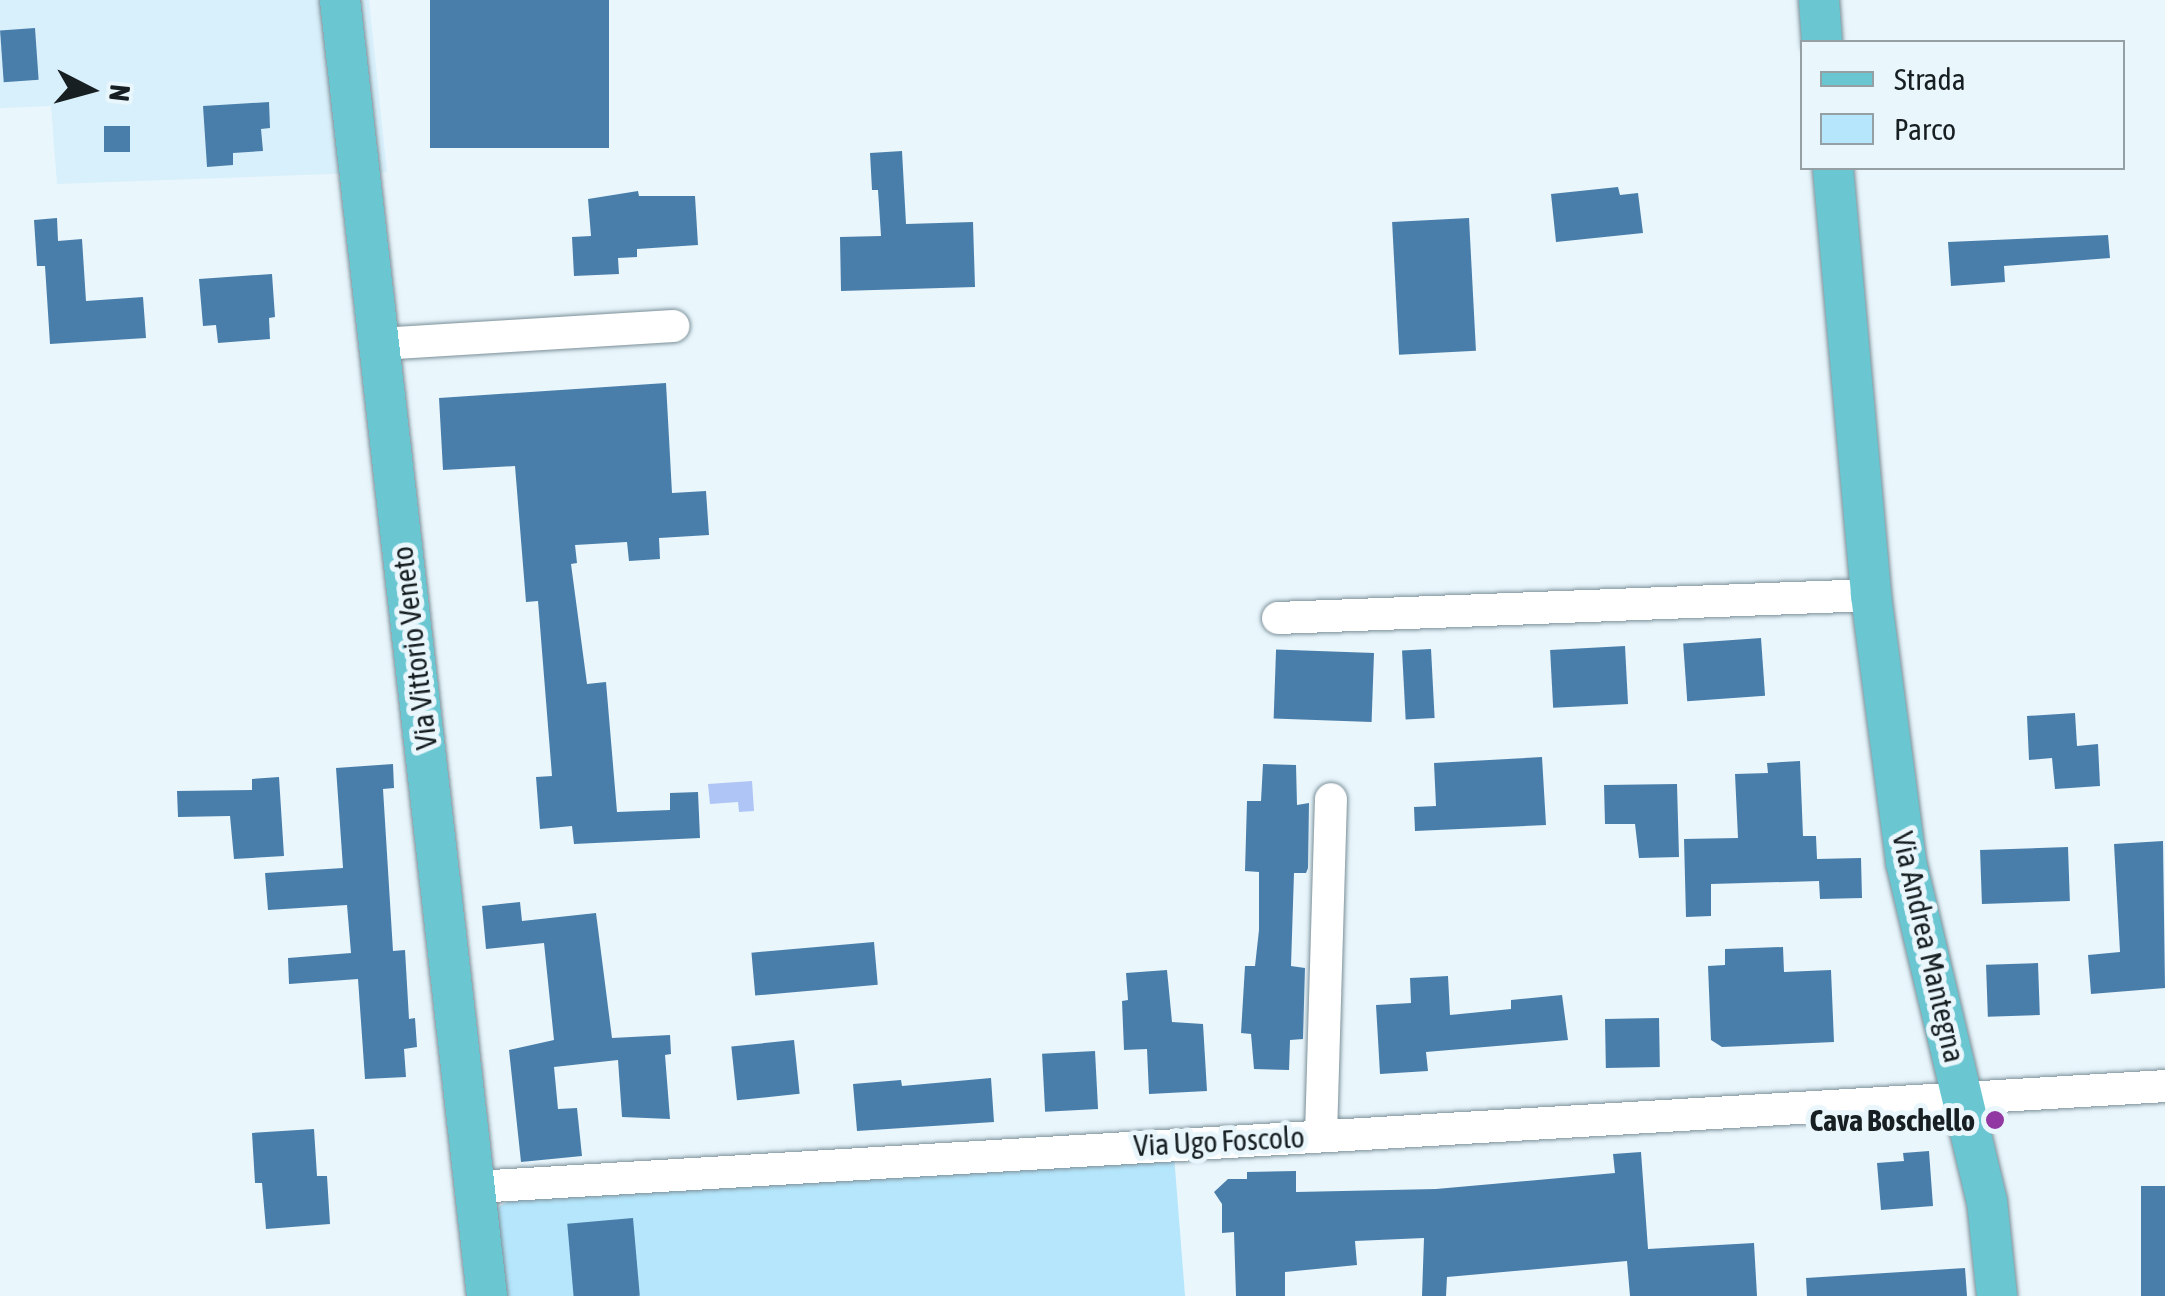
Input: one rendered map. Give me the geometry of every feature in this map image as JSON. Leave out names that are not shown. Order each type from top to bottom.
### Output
[{"type":"main road","name":"Via Vittorio Veneto","points":[[340,0],[488,1296]]},
{"type":"main road","points":[[1818,0],[1822,40]]},
{"type":"main road","name":"Via Andrea Mantegna","points":[[1833,170],[1871,595],[1906,862],[1987,1201],[1997,1296]]},
{"type":"street","points":[[379,344],[673,326]]},
{"type":"street","points":[[1278,618],[1871,595]]},
{"type":"street","points":[[1321,1135],[1331,799]]},
{"type":"street","name":"Via Ugo Foscolo","points":[[476,1187],[2165,1086]]},
{"type":"shaded area","points":[[0,0],[369,0],[387,172],[57,184],[51,106],[0,108]]},
{"type":"shaded area","points":[[752,781],[754,811],[739,812],[738,802],[710,804],[708,784]]},
{"type":"green space","points":[[1174,1155],[1185,1296],[505,1296],[497,1208],[514,1198]]},
{"type":"building","points":[[430,0],[609,0],[609,148],[430,148]]},
{"type":"building","points":[[35,28],[39,80],[4,82],[0,30]]},
{"type":"building","points":[[269,102],[270,128],[261,129],[263,151],[233,153],[233,165],[207,167],[203,106]]},
{"type":"building","points":[[104,126],[130,126],[130,152],[104,152]]},
{"type":"building","points":[[902,151],[906,224],[973,222],[975,287],[841,291],[840,237],[881,236],[878,190],[872,190],[870,153]]},
{"type":"building","points":[[1618,187],[1620,195],[1638,193],[1643,233],[1556,242],[1551,194]]},
{"type":"building","points":[[638,191],[639,196],[695,196],[698,245],[637,249],[637,257],[618,258],[619,274],[574,276],[572,237],[591,236],[588,199]]},
{"type":"building","points":[[57,218],[58,241],[82,239],[86,301],[143,297],[146,338],[50,344],[45,266],[37,266],[34,220]]},
{"type":"building","points":[[1469,218],[1476,351],[1399,355],[1392,222]]},
{"type":"building","points":[[2108,235],[2110,258],[2004,266],[2005,282],[1951,286],[1948,242]]},
{"type":"building","points":[[272,274],[275,317],[269,318],[270,339],[218,343],[216,325],[203,326],[199,279]]},
{"type":"building","points":[[666,383],[672,493],[706,491],[709,535],[659,538],[660,559],[629,561],[627,542],[575,545],[577,563],[571,564],[587,684],[606,682],[617,812],[670,810],[670,793],[698,792],[700,838],[574,844],[572,826],[540,829],[536,777],[552,776],[538,601],[526,602],[515,466],[443,470],[439,398]]},
{"type":"building","points":[[1761,638],[1765,696],[1687,701],[1683,643]]},
{"type":"building","points":[[1625,646],[1628,704],[1553,708],[1550,650]]},
{"type":"building","points":[[1431,649],[1435,718],[1406,719],[1402,651]]},
{"type":"building","points":[[1276,650],[1374,653],[1372,722],[1274,719]]},
{"type":"building","points":[[2075,713],[2077,746],[2098,744],[2100,786],[2055,789],[2052,758],[2029,760],[2027,716]]},
{"type":"building","points":[[1542,757],[1546,825],[1415,831],[1414,807],[1436,806],[1434,763]]},
{"type":"building","points":[[1800,761],[1803,836],[1816,836],[1817,859],[1861,858],[1862,898],[1820,899],[1819,881],[1711,884],[1711,916],[1686,917],[1684,839],[1738,838],[1735,774],[1768,773],[1767,763]]},
{"type":"building","points":[[393,764],[394,788],[383,789],[393,951],[405,950],[409,1019],[415,1018],[417,1047],[404,1049],[406,1077],[365,1079],[358,979],[289,984],[288,958],[351,953],[347,905],[268,910],[265,873],[343,868],[336,768]]},
{"type":"building","points":[[1263,764],[1296,765],[1297,805],[1309,803],[1308,868],[1306,873],[1294,873],[1291,966],[1305,968],[1303,1039],[1290,1040],[1289,1070],[1254,1069],[1251,1034],[1241,1033],[1245,966],[1255,966],[1259,930],[1259,872],[1245,871],[1247,801],[1261,801]]},
{"type":"building","points":[[279,777],[284,856],[234,859],[230,816],[178,817],[177,791],[252,790],[252,779]]},
{"type":"building","points":[[1677,784],[1679,857],[1639,858],[1635,824],[1605,824],[1604,785]]},
{"type":"building","points":[[2163,841],[2165,988],[2091,994],[2088,955],[2120,952],[2114,844]]},
{"type":"building","points":[[2068,847],[2070,901],[1982,904],[1980,850]]},
{"type":"building","points":[[520,902],[522,921],[596,913],[612,1038],[670,1035],[671,1054],[665,1055],[670,1119],[622,1117],[618,1060],[554,1067],[558,1109],[577,1108],[582,1156],[521,1162],[509,1050],[554,1040],[544,943],[486,949],[482,906]]},
{"type":"building","points":[[874,942],[878,985],[755,996],[751,953]]},
{"type":"building","points":[[1783,947],[1784,972],[1831,970],[1834,1042],[1722,1047],[1711,1040],[1708,966],[1725,965],[1725,949]]},
{"type":"building","points":[[2038,963],[2040,1015],[1988,1017],[1986,965]]},
{"type":"building","points":[[1167,970],[1172,1022],[1203,1024],[1207,1091],[1149,1094],[1147,1049],[1124,1050],[1122,1001],[1128,1000],[1126,973]]},
{"type":"building","points":[[1448,976],[1450,1015],[1511,1009],[1511,1000],[1562,995],[1568,1040],[1426,1052],[1428,1071],[1380,1074],[1376,1005],[1411,1003],[1410,978]]},
{"type":"building","points":[[1659,1018],[1660,1067],[1606,1068],[1605,1019]]},
{"type":"building","points":[[794,1040],[800,1094],[737,1100],[731,1047]]},
{"type":"building","points":[[1095,1051],[1098,1109],[1045,1112],[1042,1054]]},
{"type":"building","points":[[991,1078],[994,1122],[857,1131],[853,1084],[901,1080],[902,1086]]},
{"type":"building","points":[[314,1129],[317,1176],[327,1176],[330,1224],[266,1229],[262,1183],[255,1183],[252,1133]]},
{"type":"building","points":[[1929,1151],[1933,1206],[1881,1210],[1877,1163],[1904,1161],[1903,1153]]},
{"type":"building","points":[[1641,1152],[1648,1249],[1754,1243],[1757,1296],[1630,1296],[1627,1261],[1447,1277],[1446,1296],[1422,1296],[1424,1238],[1355,1241],[1357,1265],[1285,1272],[1285,1296],[1236,1296],[1234,1232],[1222,1233],[1222,1204],[1214,1192],[1228,1179],[1247,1179],[1247,1172],[1296,1171],[1296,1192],[1436,1189],[1615,1173],[1613,1154]]},
{"type":"building","points":[[2141,1186],[2165,1186],[2165,1296],[2141,1296]]},
{"type":"building","points":[[633,1218],[640,1296],[574,1296],[567,1224]]},
{"type":"building","points":[[1965,1268],[1967,1296],[1807,1296],[1806,1278]]},
{"type":"place","name":"Cava Boschello","points":[[1995,1120]]}]
